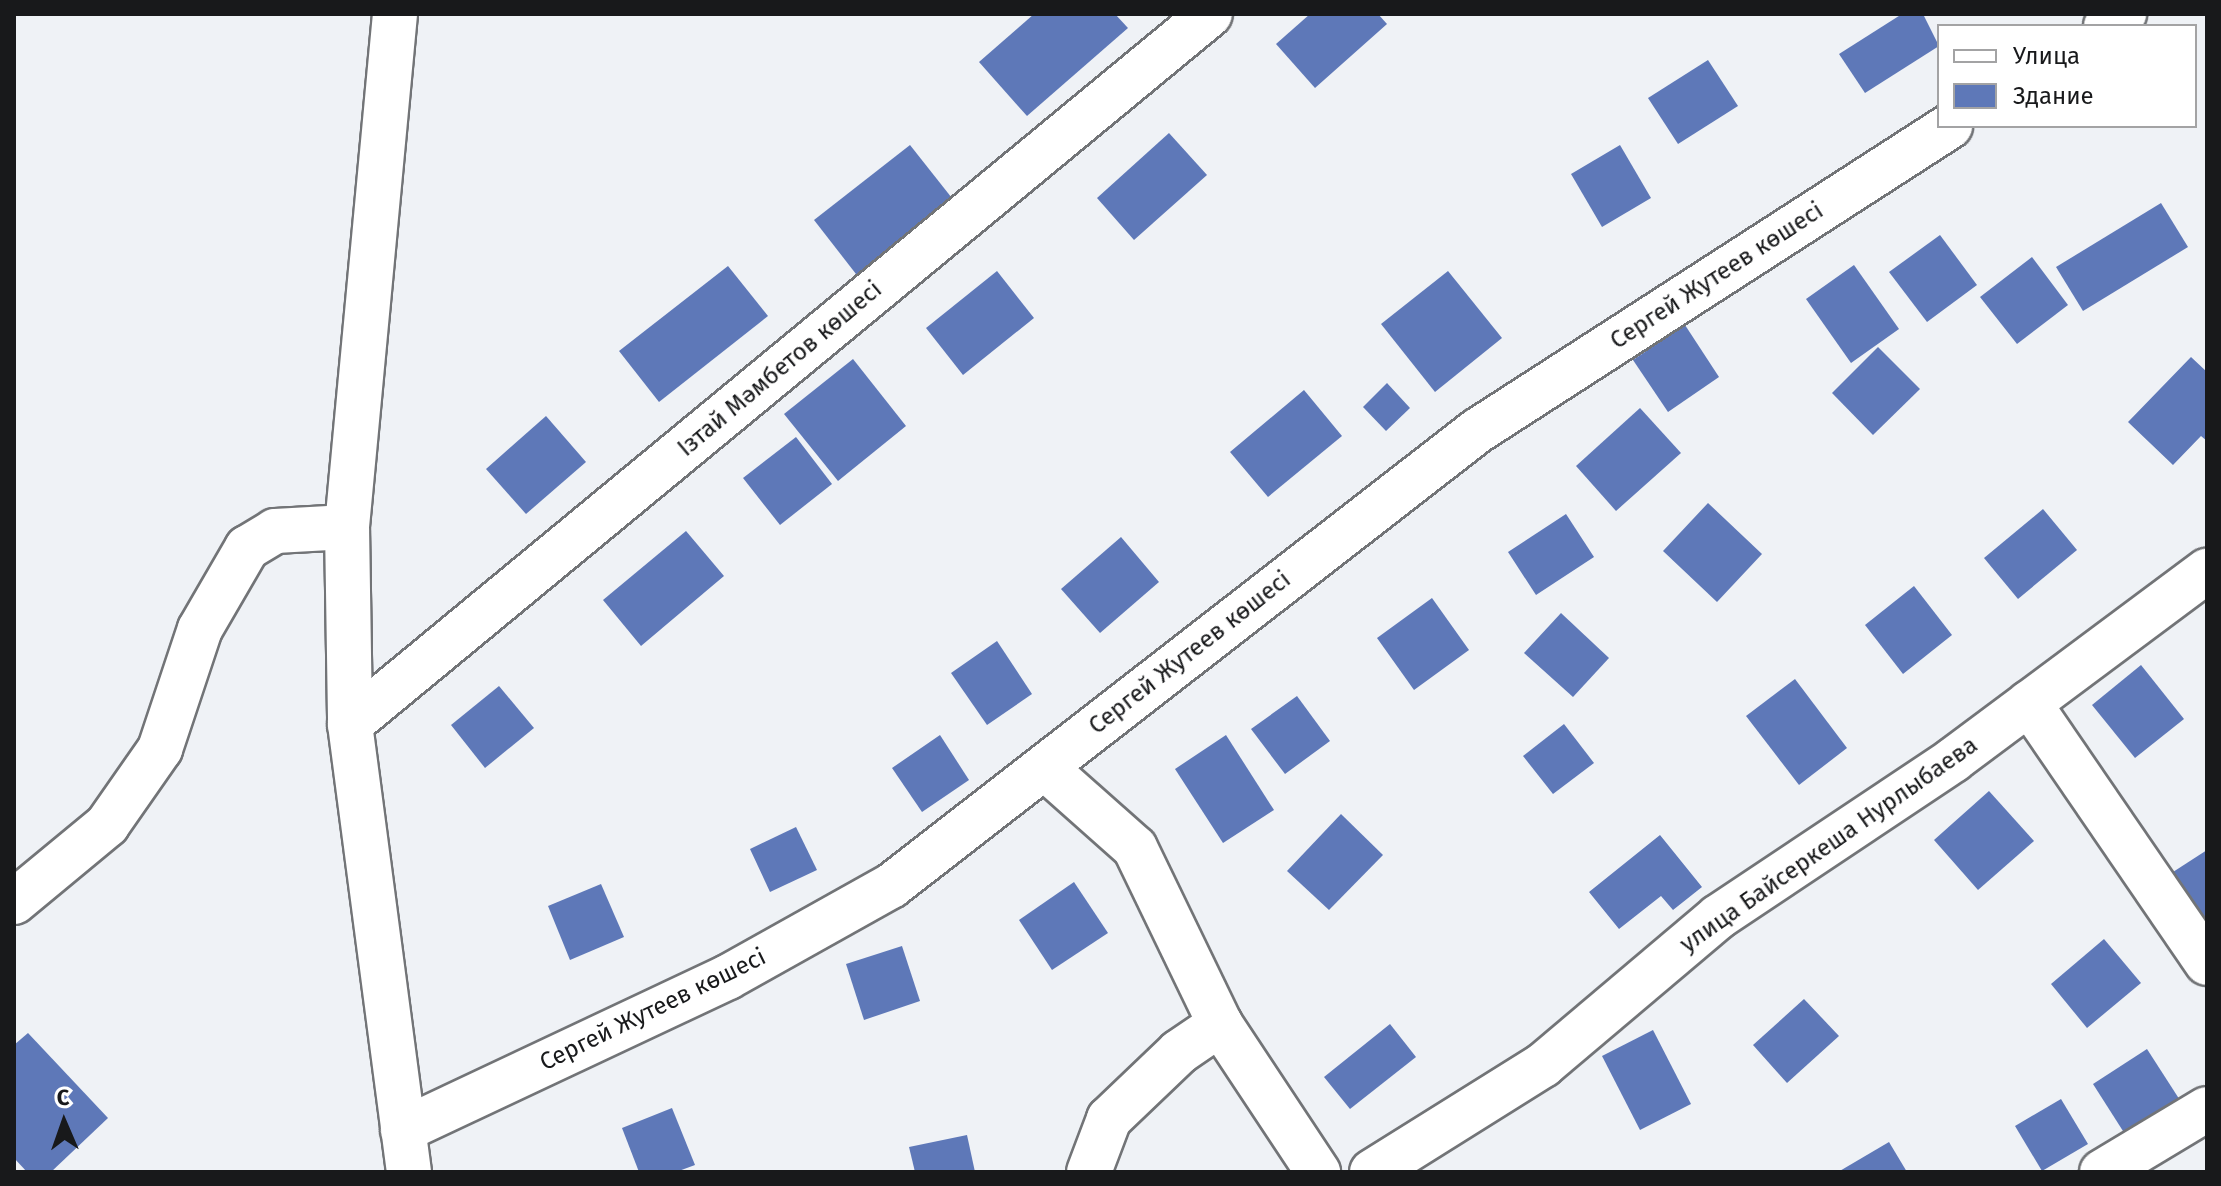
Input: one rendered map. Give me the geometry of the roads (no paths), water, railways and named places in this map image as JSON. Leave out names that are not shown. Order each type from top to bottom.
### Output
[{"type":"street","points":[[395,14],[347,527],[350,724],[406,1151]]},
{"type":"street","name":"Ізтай Мәмбетов көшесі","points":[[350,724],[1210,14]]},
{"type":"street","name":"Сергей Жутеев көшесі","points":[[406,1151],[891,886],[1477,431],[1947,128]]},
{"type":"street","points":[[14,902],[107,825],[160,749],[200,629],[247,548],[275,531],[347,527]]},
{"type":"street","name":"улица Байсеркеша Нурлыбаева","points":[[1372,1172],[1543,1065],[1718,917],[1953,760],[2207,571]]},
{"type":"street","points":[[2029,703],[2207,963]]},
{"type":"street","points":[[1045,768],[1135,848],[1220,1024],[1318,1172]]},
{"type":"street","points":[[1089,1172],[1109,1119],[1179,1052],[1220,1024]]},
{"type":"street","points":[[2102,1172],[2207,1109]]}]
